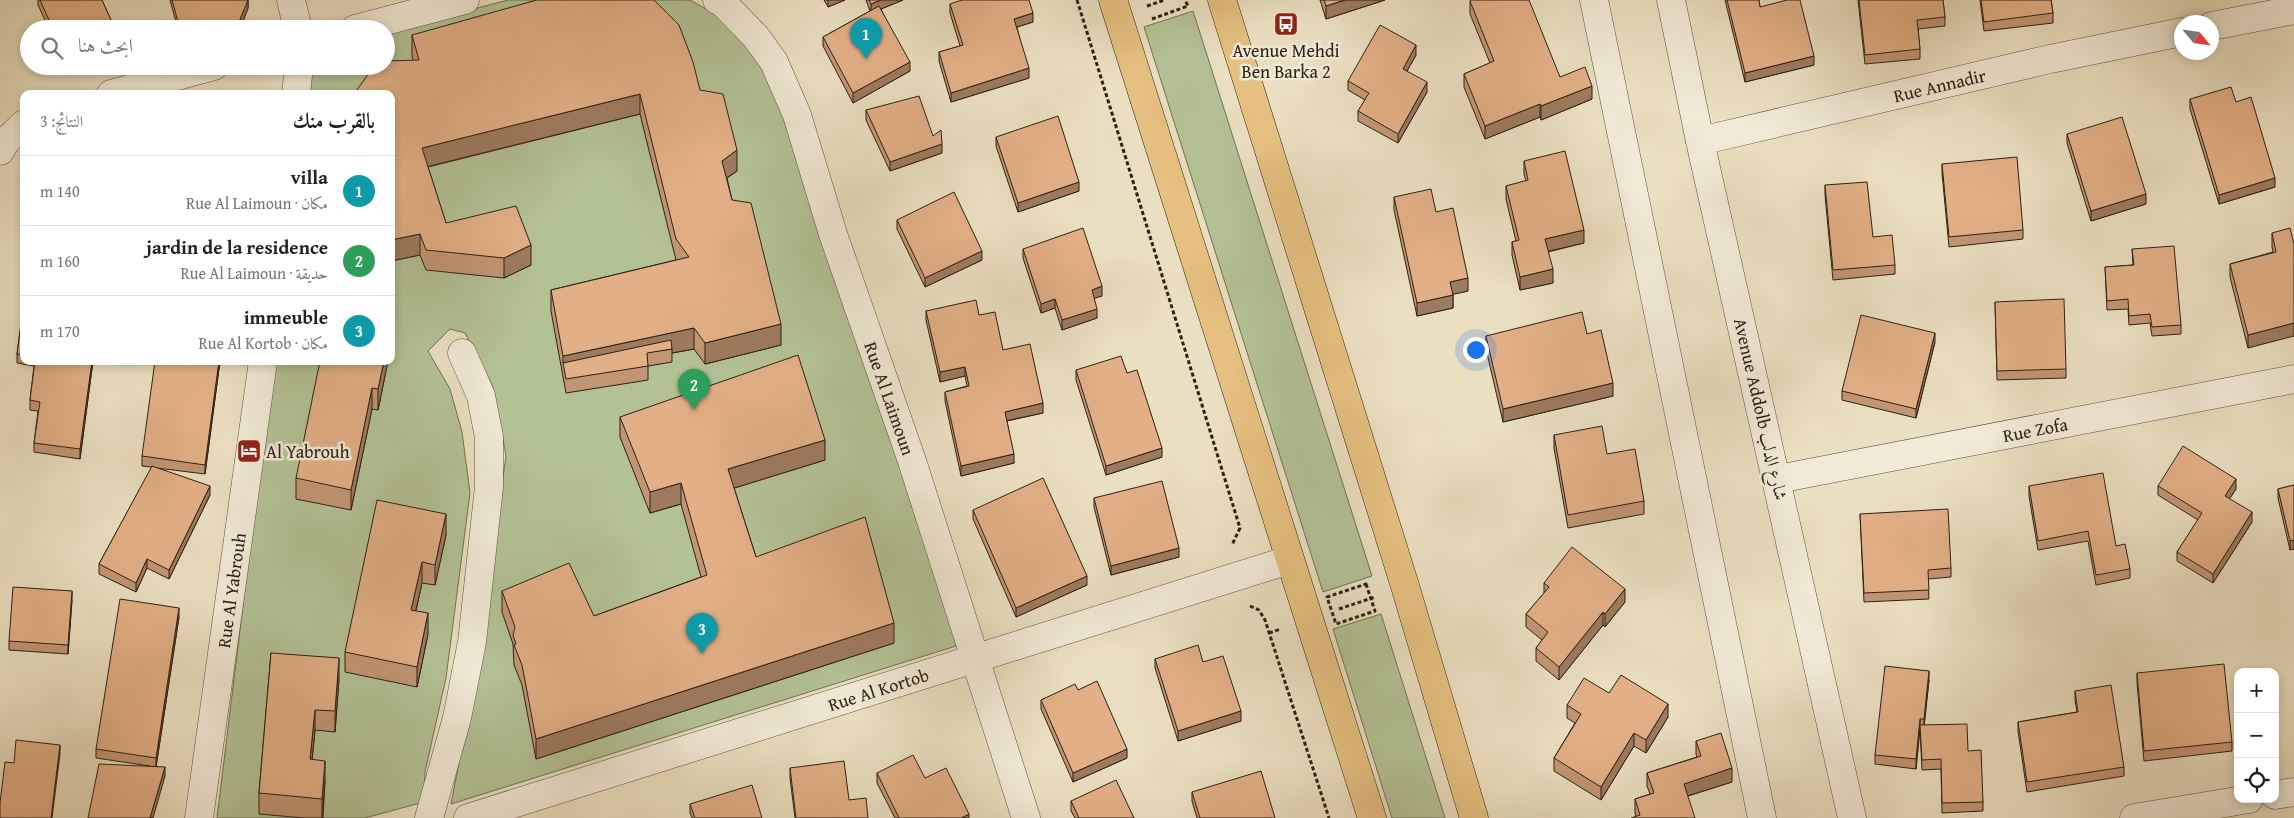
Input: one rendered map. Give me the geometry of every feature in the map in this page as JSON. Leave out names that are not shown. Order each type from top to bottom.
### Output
[{"type":"main road","points":[[1113,0],[1288,560],[1372,818]]},
{"type":"main road","points":[[1222,0],[1402,577],[1474,818]]},
{"type":"street","points":[[291,0],[296,20]]},
{"type":"street","points":[[389,20],[465,0]]},
{"type":"street","name":"Rue Al Laimoun","points":[[718,0],[756,37],[774,62],[797,115],[832,234],[912,461],[1026,818]]},
{"type":"street","points":[[1594,0],[1762,818]]},
{"type":"street","name":"Avenue Addolb شارع الدلب","points":[[1670,0],[1852,818]]},
{"type":"street","points":[[2219,25],[2294,10]]},
{"type":"street","name":"Rue Annadir","points":[[1700,141],[2050,58],[2174,34]]},
{"type":"street","points":[[126,90],[181,75]]},
{"type":"street","points":[[296,90],[298,75]]},
{"type":"street","points":[[0,151],[6,141],[20,128]]},
{"type":"street","points":[[429,818],[457,718],[472,642],[489,487],[489,437],[481,396],[462,353]]},
{"type":"street","name":"Rue Al Yabrouh","points":[[199,818],[262,365]]},
{"type":"street","name":"Rue Zofa","points":[[1778,479],[2294,379]]},
{"type":"street","name":"Rue Al Kortob","points":[[468,818],[1288,560]]},
{"type":"street","points":[[2279,794],[2294,792]]},
{"type":"street","points":[[2134,818],[2234,801]]},
{"type":"path","points":[[1077,0],[1240,528],[1234,542],[1225,551],[1238,605],[1254,607],[1266,620],[1329,818]]},
{"type":"path","points":[[1150,5],[1165,0]]},
{"type":"path","points":[[1146,20],[1188,6],[1185,0]]},
{"type":"path","points":[[1366,584],[1375,611],[1336,624],[1327,597],[1366,584]]},
{"type":"path","points":[[1346,607],[1362,601]]},
{"type":"green space","points":[[508,0],[690,0],[756,37],[946,571],[956,646],[451,804],[474,686],[506,456],[493,387],[465,333],[450,329],[428,351],[450,389],[462,432],[470,493],[446,678],[425,772],[424,802],[365,818],[217,818],[273,365],[395,365],[395,90],[307,90],[309,75],[395,75],[395,30]]},
{"type":"green space","points":[[1193,11],[1372,576],[1323,592],[1144,27]]},
{"type":"green space","points":[[1381,614],[1445,818],[1392,818],[1333,629]]},
{"type":"building","points":[[40,0],[102,0],[111,20],[49,20]]},
{"type":"building","points":[[172,0],[248,0],[240,20],[178,20]]},
{"type":"building","points":[[537,0],[654,0],[679,25],[693,62],[700,90],[723,94],[737,150],[722,161],[732,200],[751,203],[781,324],[705,343],[694,328],[563,356],[551,290],[689,257],[676,239],[640,94],[422,148],[446,223],[516,206],[531,245],[504,258],[426,250],[420,234],[395,239],[395,90],[357,90],[368,75],[395,75],[395,61],[419,60],[412,35]]},
{"type":"building","points":[[869,0],[881,0],[871,4]]},
{"type":"building","points":[[962,0],[1029,0],[1033,13],[1014,19],[1029,68],[951,93],[939,52],[963,45],[950,4]]},
{"type":"building","points":[[1324,0],[1345,0],[1326,6]]},
{"type":"building","points":[[1471,0],[1529,0],[1560,77],[1585,67],[1592,86],[1485,126],[1464,74],[1494,61]]},
{"type":"building","points":[[1727,0],[1759,0],[1760,7],[1787,0],[1800,0],[1814,56],[1745,73]]},
{"type":"building","points":[[1859,0],[1943,0],[1945,17],[1917,20],[1920,49],[1865,55]]},
{"type":"building","points":[[1981,0],[2051,0],[2053,13],[1984,22]]},
{"type":"building","points":[[879,6],[910,62],[853,93],[823,37]]},
{"type":"building","points":[[1380,25],[1416,45],[1403,69],[1427,82],[1398,134],[1358,111],[1369,93],[1348,81]]},
{"type":"building","points":[[2231,87],[2236,102],[2251,97],[2275,178],[2219,195],[2190,99]]},
{"type":"building","points":[[919,96],[933,136],[941,130],[942,144],[890,162],[866,110]]},
{"type":"building","points":[[1058,116],[1079,182],[1018,203],[996,137]]},
{"type":"building","points":[[2122,117],[2146,194],[2091,211],[2067,134]]},
{"type":"building","points":[[1565,151],[1584,230],[1545,239],[1553,269],[1520,277],[1512,242],[1519,240],[1506,186],[1528,180],[1524,161]]},
{"type":"building","points":[[2017,157],[2023,230],[1949,237],[1942,164]]},
{"type":"building","points":[[1867,182],[1873,237],[1892,235],[1895,265],[1833,270],[1825,185]]},
{"type":"building","points":[[1431,189],[1436,212],[1453,208],[1468,278],[1450,282],[1453,295],[1417,303],[1394,197]]},
{"type":"building","points":[[954,192],[982,251],[925,278],[897,220]]},
{"type":"building","points":[[1083,228],[1102,286],[1092,290],[1097,309],[1062,320],[1055,299],[1041,304],[1023,249]]},
{"type":"building","points":[[2290,228],[2294,244],[2294,323],[2248,335],[2230,264],[2276,252],[2272,233]]},
{"type":"building","points":[[2174,246],[2181,325],[2152,327],[2150,314],[2129,316],[2128,299],[2107,301],[2105,267],[2134,265],[2132,249]]},
{"type":"building","points":[[2064,299],[2066,369],[1997,371],[1995,302]]},
{"type":"building","points":[[976,300],[979,315],[995,312],[1003,350],[1030,344],[1043,403],[1005,412],[1014,454],[961,466],[945,392],[969,386],[965,367],[940,372],[926,311]]},
{"type":"building","points":[[1582,312],[1587,334],[1601,330],[1613,383],[1503,409],[1486,336]]},
{"type":"building","points":[[1861,315],[1935,333],[1916,409],[1842,391]]},
{"type":"building","points":[[20,332],[20,354],[17,354]]},
{"type":"building","points":[[671,340],[672,349],[647,353],[648,366],[566,379],[563,363]]},
{"type":"building","points":[[798,355],[825,440],[728,469],[756,557],[865,517],[894,623],[536,739],[522,665],[514,645],[516,644],[513,635],[515,627],[502,591],[569,563],[594,616],[707,575],[681,483],[650,492],[620,417]]},
{"type":"building","points":[[1121,356],[1127,373],[1137,370],[1162,448],[1106,466],[1076,370]]},
{"type":"building","points":[[34,365],[91,365],[80,449],[34,443],[40,402],[30,400]]},
{"type":"building","points":[[154,365],[218,365],[205,465],[142,456]]},
{"type":"building","points":[[319,365],[383,365],[378,389],[372,388],[351,490],[296,478]]},
{"type":"building","points":[[1602,426],[1607,454],[1635,449],[1644,501],[1568,515],[1554,435]]},
{"type":"building","points":[[2183,446],[2236,479],[2225,496],[2252,512],[2213,574],[2177,552],[2202,513],[2158,486]]},
{"type":"building","points":[[152,466],[210,486],[169,570],[147,559],[136,583],[99,564]]},
{"type":"building","points":[[2103,473],[2116,546],[2125,544],[2130,569],[2096,575],[2088,531],[2038,541],[2029,486]]},
{"type":"building","points":[[1043,478],[1087,576],[1016,608],[973,510]]},
{"type":"building","points":[[1162,481],[1179,548],[1111,566],[1094,498]]},
{"type":"building","points":[[2294,485],[2294,540],[2290,541],[2278,489]]},
{"type":"building","points":[[377,500],[446,514],[435,565],[422,562],[411,610],[428,613],[417,667],[345,652]]},
{"type":"building","points":[[1948,509],[1951,568],[1928,570],[1929,590],[1864,593],[1860,514]]},
{"type":"building","points":[[1572,547],[1625,589],[1605,614],[1603,612],[1559,667],[1536,648],[1548,632],[1526,614],[1549,587],[1544,583]]},
{"type":"building","points":[[13,587],[72,591],[68,645],[9,641]]},
{"type":"building","points":[[120,599],[179,608],[156,758],[96,749]]},
{"type":"building","points":[[1198,645],[1203,662],[1223,656],[1241,711],[1178,731],[1155,659]]},
{"type":"building","points":[[271,653],[339,658],[335,711],[315,710],[310,759],[325,761],[322,799],[259,793]]},
{"type":"building","points":[[2224,664],[2232,742],[2144,751],[2137,673]]},
{"type":"building","points":[[1885,666],[1929,671],[1924,719],[1920,719],[1916,759],[1875,755]]},
{"type":"building","points":[[1621,675],[1668,704],[1646,740],[1634,733],[1601,787],[1554,758],[1581,714],[1567,705],[1584,678],[1609,693]]},
{"type":"building","points":[[1097,681],[1127,749],[1073,773],[1041,700],[1075,684],[1078,690]]},
{"type":"building","points":[[2111,685],[2124,767],[2027,782],[2018,722],[2078,712],[2075,691]]},
{"type":"building","points":[[1967,724],[1968,751],[1981,750],[1983,802],[1942,803],[1941,759],[1922,760],[1920,725]]},
{"type":"building","points":[[1721,733],[1732,768],[1684,784],[1695,818],[1631,818],[1640,815],[1635,799],[1654,793],[1647,773],[1701,756],[1696,741]]},
{"type":"building","points":[[16,740],[60,745],[51,818],[0,818],[5,762],[14,763]]},
{"type":"building","points":[[913,755],[925,778],[946,768],[969,814],[961,818],[899,818],[877,773]]},
{"type":"building","points":[[844,761],[849,800],[866,798],[868,818],[796,818],[790,768]]},
{"type":"building","points":[[99,764],[165,767],[150,818],[88,818]]},
{"type":"building","points":[[1261,771],[1275,818],[1200,818],[1192,792]]},
{"type":"building","points":[[1116,780],[1134,818],[1079,818],[1071,801]]},
{"type":"building","points":[[752,785],[762,818],[695,818],[690,804]]},
{"type":"place","name":"Avenue Mehdi Ben Barka 2","points":[[1286,24]]},
{"type":"place","name":"villa","points":[[866,59]]},
{"type":"place","name":"jardin de la residence","points":[[694,410]]},
{"type":"place","name":"Al Yabrouh","points":[[249,451]]},
{"type":"place","name":"immeuble","points":[[702,654]]}]
